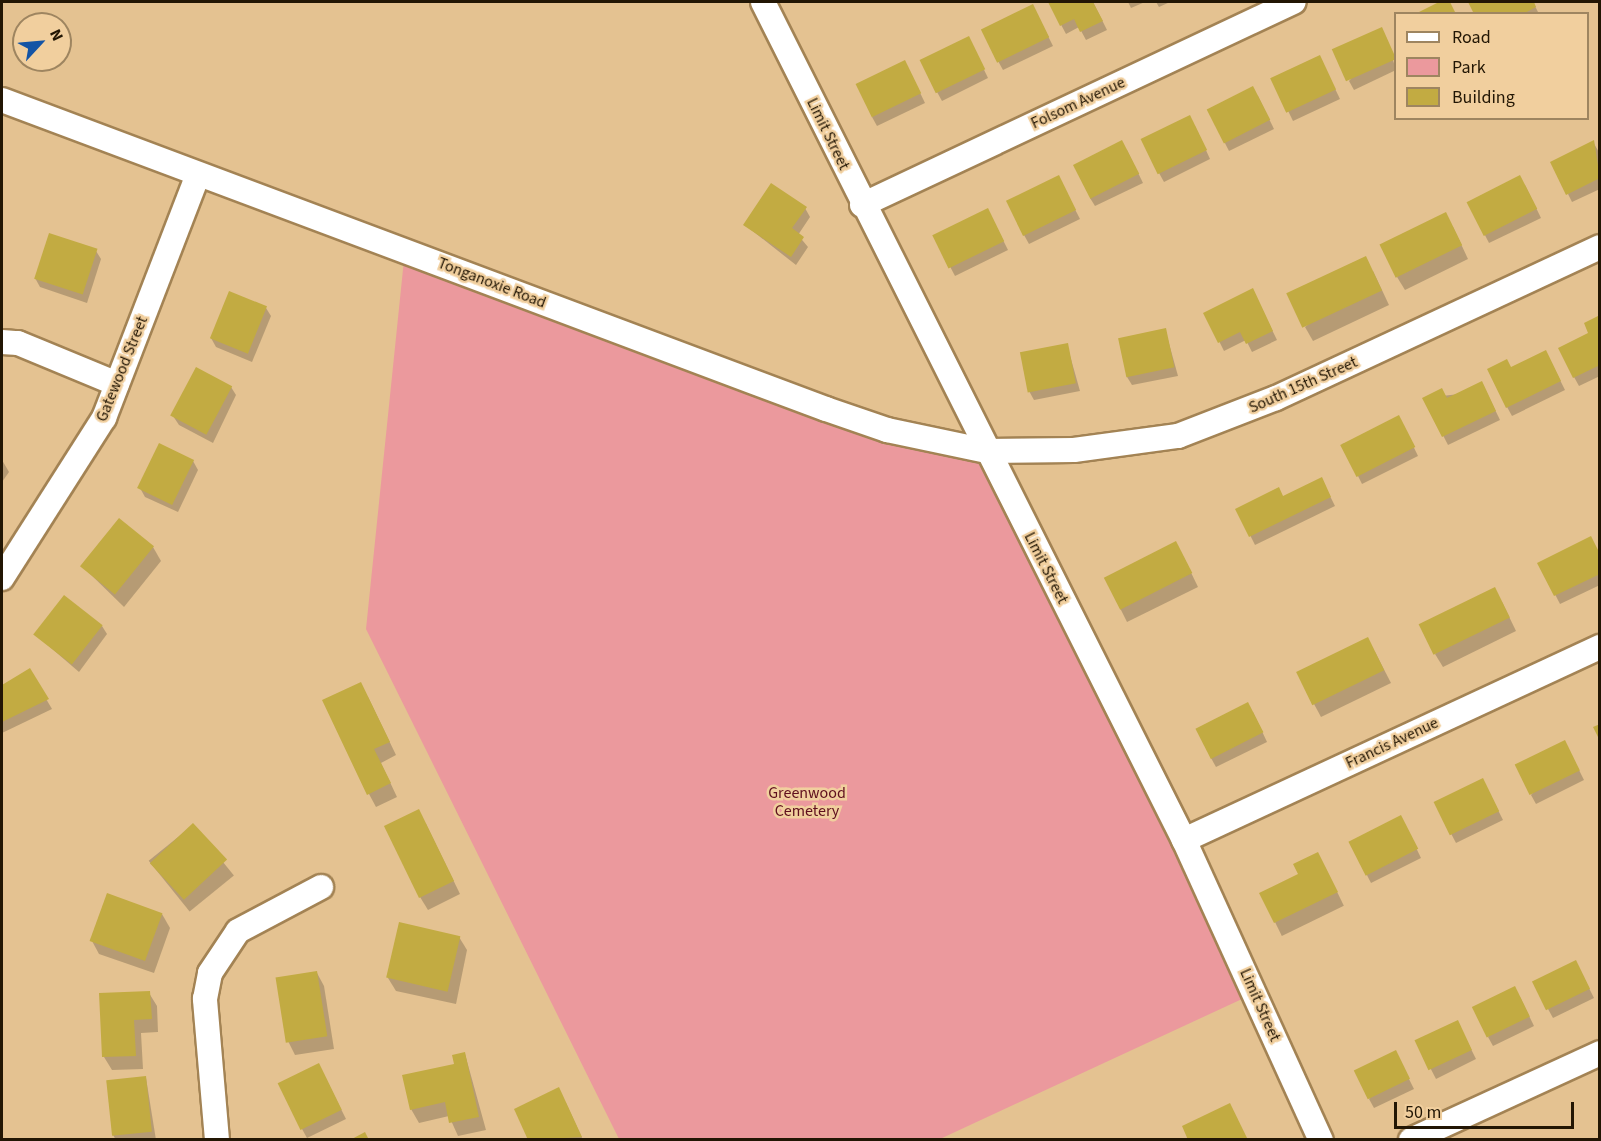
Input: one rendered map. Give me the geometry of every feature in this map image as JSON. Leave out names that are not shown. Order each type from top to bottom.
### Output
[{"type":"street","name":"Limit Street","points":[[763,2],[862,205],[1184,840],[1321,1140]]},
{"type":"street","name":"Folsom Avenue","points":[[862,205],[1294,2]]},
{"type":"street","name":"Tonganoxie Road","points":[[2,100],[197,177],[826,409],[887,430],[987,451]]},
{"type":"street","name":"Gatewood Street","points":[[2,578],[104,418],[197,177]]},
{"type":"street","name":"South 15th Street","points":[[987,451],[1074,450],[1178,436],[1276,398],[1599,247]]},
{"type":"street","points":[[2,342],[18,343],[117,384]]},
{"type":"street","name":"Francis Avenue","points":[[1184,840],[1599,647]]},
{"type":"street","points":[[217,1140],[205,999],[210,973],[238,932],[321,887]]},
{"type":"street","points":[[1411,1140],[1599,1053]]},
{"type":"green space","name":"Greenwood Cemetery","points":[[405,250],[826,409],[987,451],[1255,993],[940,1139],[619,1139],[366,629]]},
{"type":"building","points":[[1048,2],[1093,2],[1103,21],[1080,32],[1074,19],[1060,26]]},
{"type":"building","points":[[1439,2],[1450,2],[1455,12],[1419,12]]},
{"type":"building","points":[[1468,2],[1534,2],[1536,7],[1527,12],[1473,12]]},
{"type":"building","points":[[1033,4],[1049,37],[997,63],[981,29]]},
{"type":"building","points":[[1382,27],[1394,54],[1394,60],[1346,81],[1332,49]]},
{"type":"building","points":[[969,36],[985,69],[936,93],[920,60]]},
{"type":"building","points":[[1320,55],[1336,89],[1286,113],[1270,78]]},
{"type":"building","points":[[905,60],[921,93],[872,117],[856,84]]},
{"type":"building","points":[[1253,86],[1270,120],[1224,143],[1207,110]]},
{"type":"building","points":[[1190,115],[1207,150],[1158,174],[1141,139]]},
{"type":"building","points":[[1122,140],[1139,174],[1090,199],[1073,165]]},
{"type":"building","points":[[1594,140],[1600,178],[1566,195],[1550,162]]},
{"type":"building","points":[[1059,175],[1076,210],[1023,236],[1006,201]]},
{"type":"building","points":[[1520,175],[1537,209],[1484,236],[1467,202]]},
{"type":"building","points":[[771,183],[807,207],[792,228],[804,237],[791,257],[743,225]]},
{"type":"building","points":[[988,208],[1004,241],[948,268],[932,235]]},
{"type":"building","points":[[1446,212],[1462,245],[1396,278],[1379,244]]},
{"type":"building","points":[[49,233],[98,249],[83,294],[34,279]]},
{"type":"building","points":[[1366,256],[1382,290],[1302,328],[1286,293]]},
{"type":"building","points":[[1253,288],[1273,331],[1246,344],[1240,332],[1218,343],[1203,313]]},
{"type":"building","points":[[229,291],[267,306],[248,354],[210,338]]},
{"type":"building","points":[[1600,315],[1600,365],[1573,378],[1558,348],[1588,333],[1584,323]]},
{"type":"building","points":[[1166,328],[1174,367],[1126,377],[1118,338]]},
{"type":"building","points":[[1068,343],[1076,383],[1028,393],[1020,352]]},
{"type":"building","points":[[1546,350],[1561,381],[1506,408],[1487,369],[1507,359],[1511,367]]},
{"type":"building","points":[[196,367],[232,386],[206,435],[170,416]]},
{"type":"building","points":[[1482,381],[1496,411],[1442,437],[1422,398],[1442,388],[1447,398]]},
{"type":"building","points":[[1399,415],[1415,447],[1357,477],[1340,445]]},
{"type":"building","points":[[159,443],[194,460],[172,505],[137,488]]},
{"type":"building","points":[[1322,477],[1331,497],[1249,537],[1235,509],[1279,487],[1283,496]]},
{"type":"building","points":[[119,518],[154,546],[115,595],[80,566]]},
{"type":"building","points":[[1591,536],[1600,554],[1600,574],[1554,596],[1537,563]]},
{"type":"building","points":[[1176,541],[1192,573],[1120,610],[1104,578]]},
{"type":"building","points":[[1495,587],[1510,618],[1434,655],[1419,624]]},
{"type":"building","points":[[64,595],[103,625],[72,665],[33,634]]},
{"type":"building","points":[[1368,637],[1384,670],[1312,705],[1296,672]]},
{"type":"building","points":[[30,668],[49,699],[2,722],[2,685]]},
{"type":"building","points":[[361,682],[390,742],[374,749],[391,783],[367,795],[322,700]]},
{"type":"building","points":[[1248,702],[1263,732],[1211,759],[1195,729]]},
{"type":"building","points":[[1600,724],[1600,741],[1593,727]]},
{"type":"building","points":[[1565,740],[1580,771],[1530,795],[1515,765]]},
{"type":"building","points":[[1483,778],[1499,811],[1450,835],[1434,802]]},
{"type":"building","points":[[419,809],[454,881],[419,898],[384,826]]},
{"type":"building","points":[[1401,815],[1418,849],[1366,876],[1348,842]]},
{"type":"building","points":[[193,823],[227,860],[184,900],[150,863]]},
{"type":"building","points":[[1318,852],[1338,892],[1274,923],[1259,893],[1298,874],[1293,864]]},
{"type":"building","points":[[107,893],[162,913],[145,961],[90,941]]},
{"type":"building","points":[[399,922],[460,936],[448,992],[386,978]]},
{"type":"building","points":[[1576,960],[1590,989],[1546,1010],[1532,981]]},
{"type":"building","points":[[317,971],[327,1036],[286,1043],[276,978]]},
{"type":"building","points":[[1515,986],[1530,1017],[1487,1038],[1472,1007]]},
{"type":"building","points":[[150,991],[152,1019],[134,1020],[136,1056],[102,1057],[99,993]]},
{"type":"building","points":[[1458,1020],[1472,1050],[1428,1070],[1414,1040]]},
{"type":"building","points":[[1396,1050],[1410,1079],[1368,1099],[1354,1071]]},
{"type":"building","points":[[465,1052],[479,1117],[449,1123],[445,1102],[410,1110],[402,1075],[454,1064],[452,1055]]},
{"type":"building","points":[[319,1063],[342,1110],[300,1130],[278,1083]]},
{"type":"building","points":[[146,1076],[152,1132],[112,1136],[106,1080]]},
{"type":"building","points":[[559,1087],[582,1137],[528,1140],[514,1109]]},
{"type":"building","points":[[1230,1103],[1248,1140],[1188,1140],[1182,1126]]},
{"type":"building","points":[[365,1132],[369,1140],[350,1140]]}]
